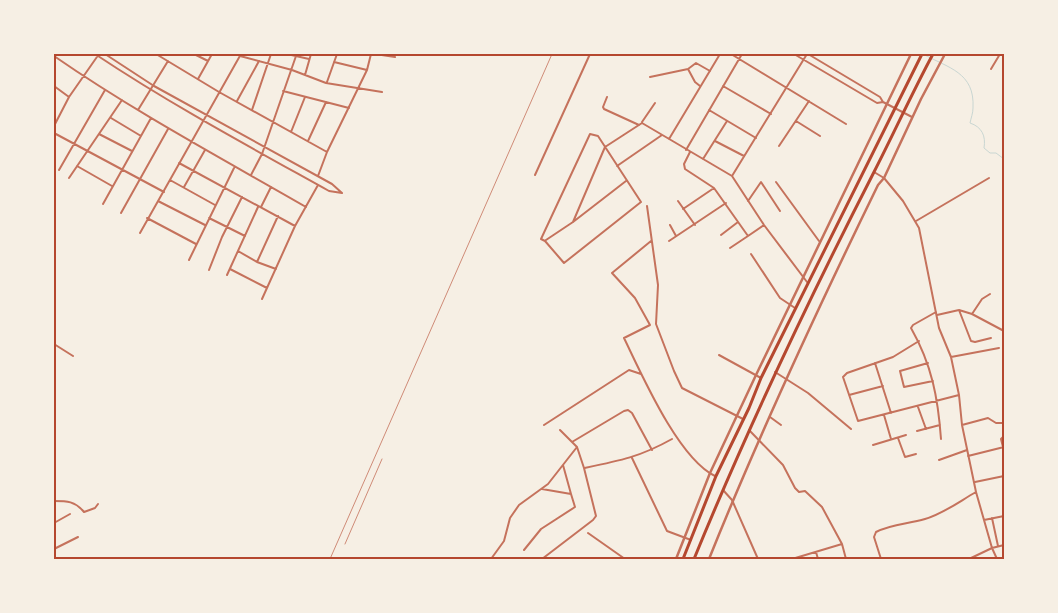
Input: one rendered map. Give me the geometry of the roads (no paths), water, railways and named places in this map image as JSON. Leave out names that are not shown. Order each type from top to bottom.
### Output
[{"type":"main road","points":[[694,559],[775,372],[933,54]]},
{"type":"main road","points":[[683,559],[716,476],[761,378],[807,282],[921,56]]},
{"type":"street","points":[[54,126],[98,54],[151,91],[204,122],[329,191],[342,193],[332,184],[318,176],[154,86],[105,54]]},
{"type":"street","points":[[156,54],[219,92],[327,152]]},
{"type":"street","points":[[194,54],[208,61]]},
{"type":"street","points":[[198,79],[212,54]]},
{"type":"street","points":[[252,110],[271,54]]},
{"type":"street","points":[[287,54],[309,59]]},
{"type":"street","points":[[305,76],[311,54]]},
{"type":"street","points":[[326,83],[337,54]]},
{"type":"street","points":[[318,176],[327,152],[367,70],[371,54]]},
{"type":"street","points":[[375,54],[395,57]]},
{"type":"street","points":[[535,175],[590,54]]},
{"type":"street","points":[[668,140],[720,54]]},
{"type":"street","points":[[731,54],[846,124]]},
{"type":"street","points":[[686,150],[742,54]]},
{"type":"street","points":[[794,54],[877,103],[883,102]]},
{"type":"street","points":[[732,176],[808,54],[880,98],[883,102],[912,117]]},
{"type":"street","points":[[676,559],[710,473],[802,276],[911,54]]},
{"type":"street","points":[[991,69],[1000,54]]},
{"type":"street","points":[[140,233],[240,55],[292,70],[326,83],[382,92]]},
{"type":"street","points":[[709,559],[732,500],[862,219],[945,55]]},
{"type":"street","points":[[54,56],[191,143],[306,207]]},
{"type":"street","points":[[250,176],[265,147],[296,56]]},
{"type":"street","points":[[138,110],[168,61]]},
{"type":"street","points":[[237,102],[259,61]]},
{"type":"street","points":[[334,62],[367,70]]},
{"type":"street","points":[[650,77],[688,69],[696,63],[710,70]]},
{"type":"street","points":[[688,69],[695,82],[700,86]]},
{"type":"street","points":[[54,86],[70,97]]},
{"type":"street","points":[[723,86],[771,114]]},
{"type":"street","points":[[59,170],[105,90]]},
{"type":"street","points":[[283,91],[349,108]]},
{"type":"street","points":[[291,132],[305,97]]},
{"type":"street","points":[[607,97],[604,109],[641,124],[732,176],[764,225],[807,282]]},
{"type":"street","points":[[69,178],[122,100]]},
{"type":"street","points":[[779,146],[809,101]]},
{"type":"street","points":[[308,141],[326,102]]},
{"type":"street","points":[[573,222],[605,147],[641,124],[655,103]]},
{"type":"street","points":[[709,110],[756,138]]},
{"type":"street","points":[[110,117],[141,136]]},
{"type":"street","points":[[103,204],[151,118]]},
{"type":"street","points":[[703,159],[728,121]]},
{"type":"street","points":[[796,121],[820,136]]},
{"type":"street","points":[[121,213],[168,129]]},
{"type":"street","points":[[54,133],[164,192]]},
{"type":"street","points":[[99,134],[132,151]]},
{"type":"street","points":[[590,134],[598,136],[617,166],[641,202],[564,263],[545,241],[541,239],[590,134]]},
{"type":"street","points":[[617,166],[662,135]]},
{"type":"street","points":[[715,140],[744,156]]},
{"type":"street","points":[[184,188],[205,150]]},
{"type":"street","points":[[690,152],[684,164],[685,169],[714,188],[748,236]]},
{"type":"street","points":[[179,163],[295,226]]},
{"type":"street","points":[[77,166],[112,187]]},
{"type":"street","points":[[189,260],[235,167]]},
{"type":"street","points":[[874,172],[884,178],[903,201],[916,221],[939,328],[951,357],[959,395],[962,425],[976,492],[997,559]]},
{"type":"street","points":[[916,221],[989,178]]},
{"type":"street","points":[[170,180],[216,205]]},
{"type":"street","points":[[545,241],[573,222],[626,180]]},
{"type":"street","points":[[748,201],[761,182],[780,211]]},
{"type":"street","points":[[776,182],[819,241]]},
{"type":"street","points":[[262,299],[295,226],[318,185]]},
{"type":"street","points":[[227,276],[245,236],[271,187]]},
{"type":"street","points":[[683,209],[714,188]]},
{"type":"street","points":[[209,270],[242,197]]},
{"type":"street","points":[[158,201],[205,225]]},
{"type":"street","points":[[678,201],[695,224]]},
{"type":"street","points":[[669,241],[726,203]]},
{"type":"street","points":[[647,206],[658,284],[656,324],[682,388],[743,419]]},
{"type":"street","points":[[257,262],[278,216]]},
{"type":"street","points":[[147,218],[196,244]]},
{"type":"street","points":[[209,218],[245,236]]},
{"type":"street","points":[[721,235],[738,222]]},
{"type":"street","points":[[670,225],[676,236]]},
{"type":"street","points":[[730,248],[764,225]]},
{"type":"street","points":[[651,241],[612,273],[634,298],[650,325],[624,338],[681,444],[704,470],[716,476]]},
{"type":"street","points":[[238,251],[276,270]]},
{"type":"street","points":[[751,254],[780,298],[795,308]]},
{"type":"street","points":[[230,269],[268,288]]},
{"type":"street","points":[[972,314],[982,299],[990,294]]},
{"type":"street","points":[[937,315],[959,310],[972,314],[1004,331]]},
{"type":"street","points":[[959,310],[971,341],[975,342],[991,338]]},
{"type":"street","points":[[936,312],[911,326],[928,362],[933,381],[940,425],[940,439]]},
{"type":"street","points":[[919,341],[893,357],[847,373],[843,377],[858,421],[959,395]]},
{"type":"street","points":[[54,344],[73,356]]},
{"type":"street","points":[[951,357],[999,348]]},
{"type":"street","points":[[719,355],[761,378]]},
{"type":"street","points":[[928,362],[900,371],[904,387],[933,381]]},
{"type":"street","points":[[875,363],[891,413]]},
{"type":"street","points":[[544,425],[629,370],[642,374]]},
{"type":"street","points":[[775,372],[788,378],[808,393],[851,430]]},
{"type":"street","points":[[849,396],[883,386]]},
{"type":"street","points":[[918,407],[926,429]]},
{"type":"street","points":[[572,442],[628,410],[632,413],[652,450]]},
{"type":"street","points":[[884,415],[891,440]]},
{"type":"street","points":[[770,417],[781,425]]},
{"type":"street","points":[[962,425],[988,418],[996,423],[1004,422]]},
{"type":"street","points":[[917,431],[940,425]]},
{"type":"street","points":[[542,559],[596,516],[578,446],[560,430]]},
{"type":"street","points":[[749,430],[783,465],[795,488],[799,492],[805,491],[822,507],[842,544],[846,559]]},
{"type":"street","points":[[873,445],[906,435]]},
{"type":"street","points":[[968,456],[1004,448],[1001,439],[1004,436]]},
{"type":"street","points":[[898,438],[905,457],[916,454]]},
{"type":"street","points":[[584,468],[632,458],[672,439]]},
{"type":"street","points":[[492,559],[504,541],[510,518],[519,505],[548,484],[578,446]]},
{"type":"street","points":[[939,460],[967,450]]},
{"type":"street","points":[[632,458],[667,531],[691,540]]},
{"type":"street","points":[[524,550],[541,529],[575,507],[563,465]]},
{"type":"street","points":[[974,482],[1004,476]]},
{"type":"street","points":[[542,489],[571,494]]},
{"type":"street","points":[[723,490],[732,500],[758,559]]},
{"type":"street","points":[[881,559],[874,537],[876,532],[884,527],[924,519],[937,514],[976,492]]},
{"type":"street","points":[[54,502],[68,501],[78,505],[84,512],[95,508],[98,504]]},
{"type":"street","points":[[54,523],[70,514]]},
{"type":"street","points":[[984,520],[1004,516]]},
{"type":"street","points":[[992,518],[998,546]]},
{"type":"street","points":[[588,533],[625,559]]},
{"type":"street","points":[[54,549],[78,537]]},
{"type":"street","points":[[792,559],[842,544]]},
{"type":"street","points":[[970,559],[992,548],[1004,545]]},
{"type":"street","points":[[816,552],[818,559]]},
{"type":"waterway","points":[[923,54],[950,68],[965,79],[970,86],[972,96],[973,110],[970,123],[978,127],[982,132],[984,148],[1004,159]]},
{"type":"railway","points":[[330,559],[552,54]]},
{"type":"railway","points":[[345,544],[382,459]]}]
